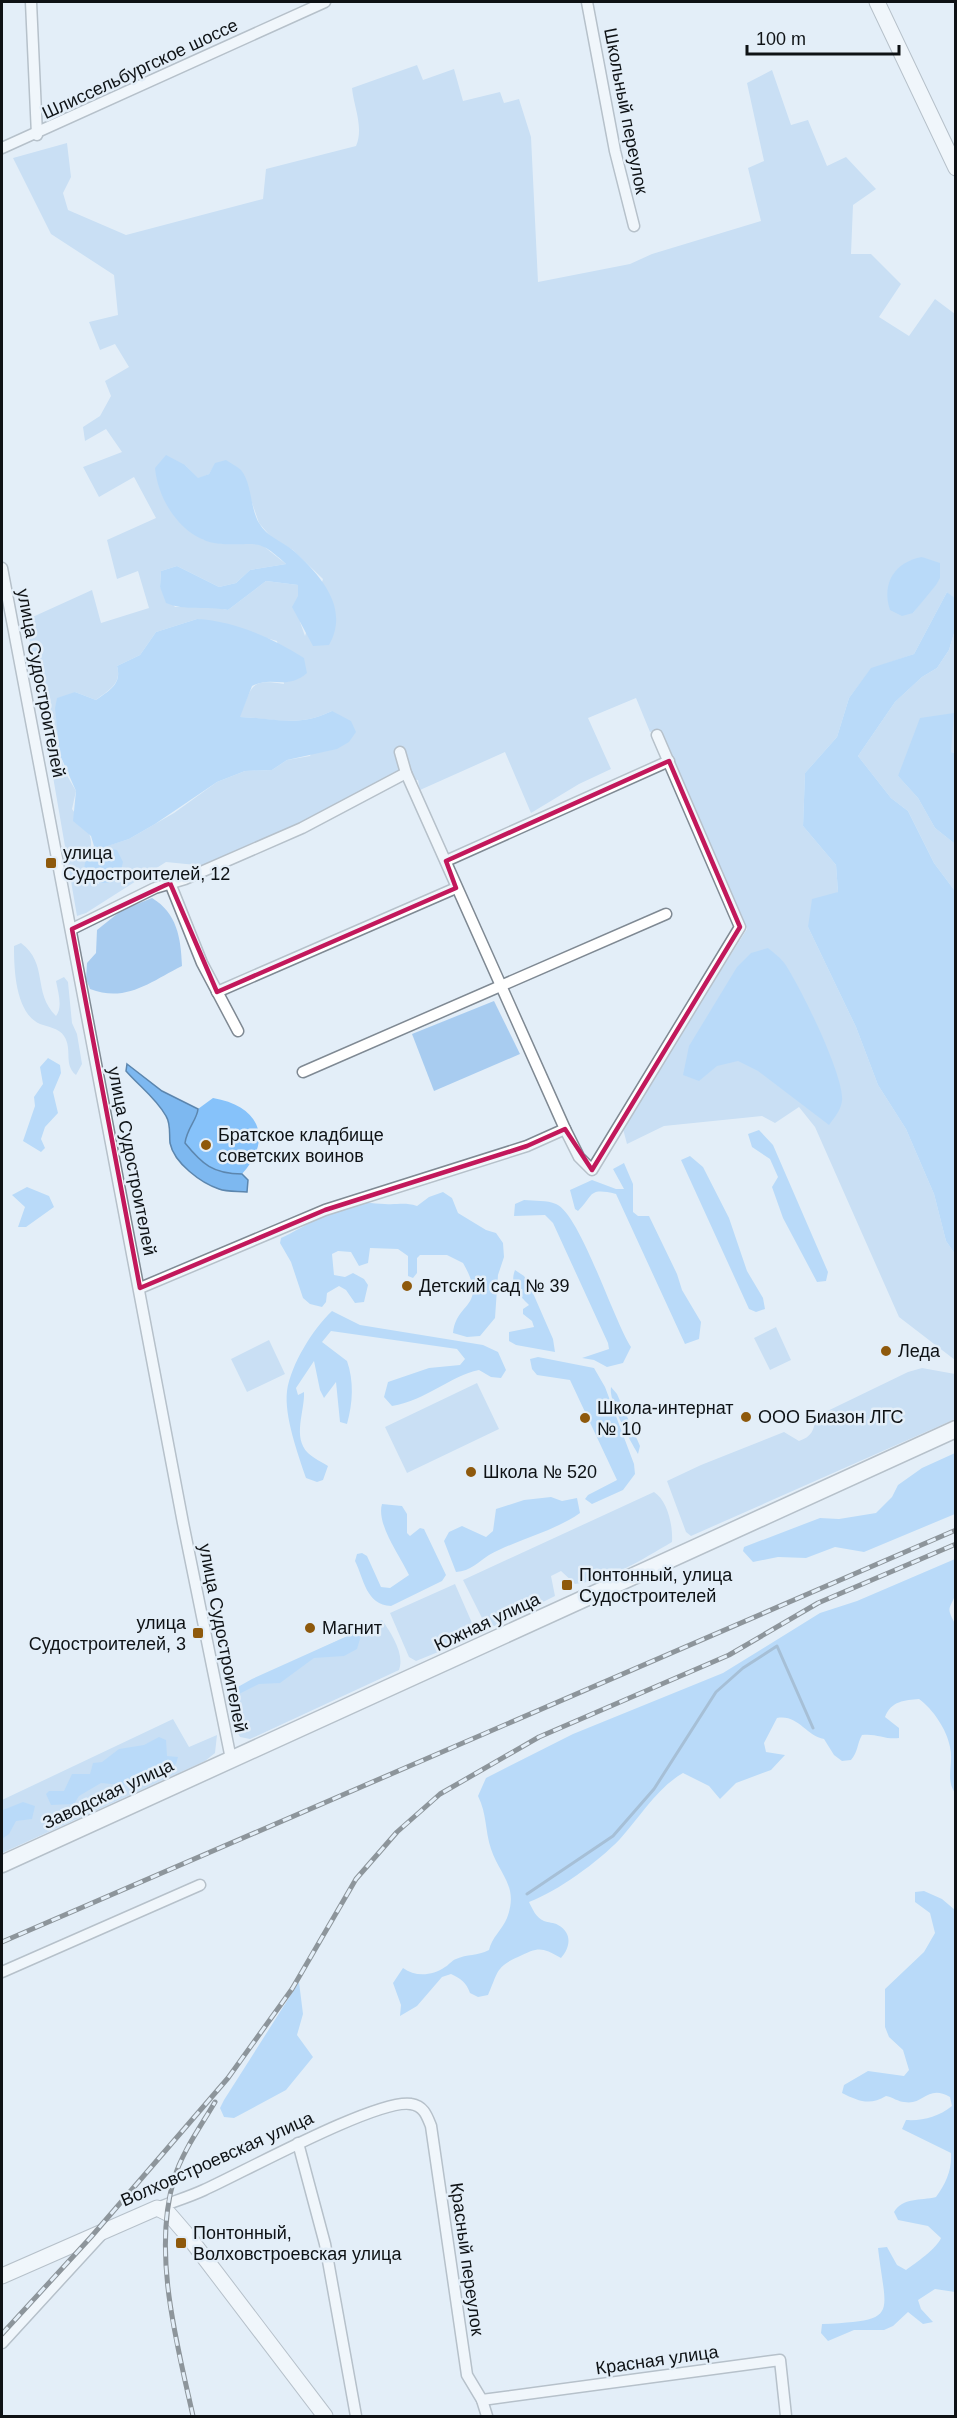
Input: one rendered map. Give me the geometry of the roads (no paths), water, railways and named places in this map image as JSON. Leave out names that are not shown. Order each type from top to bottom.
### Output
[{"type":"main road","name":"Южная улица","points":[[231,1760],[956,1429]]},
{"type":"main road","name":"Заводская улица","points":[[2,1864],[231,1760]]},
{"type":"street","points":[[31,2],[37,135]]},
{"type":"street","name":"Шлиссельбургское шоссе","points":[[2,148],[37,135],[325,2]]},
{"type":"street","name":"Школьный переулок","points":[[587,2],[615,151],[634,226]]},
{"type":"street","points":[[877,2],[955,166]]},
{"type":"street","name":"улица Судостроителей","points":[[2,568],[183,1523],[231,1760]]},
{"type":"street","points":[[400,752],[405,773],[565,1129],[579,1156],[592,1170],[740,927],[657,735]]},
{"type":"street","points":[[446,861],[669,761]]},
{"type":"street","points":[[72,929],[170,883],[302,828],[405,773]]},
{"type":"street","points":[[170,883],[217,992],[238,1031]]},
{"type":"street","points":[[217,992],[456,888]]},
{"type":"street","points":[[303,1072],[666,914]]},
{"type":"street","points":[[140,1288],[325,1210],[527,1146],[565,1129]]},
{"type":"street","points":[[2,1972],[200,1885]]},
{"type":"street","name":"Волховстроевская улица","points":[[2,2276],[157,2208],[202,2192],[298,2143],[391,2105],[407,2103],[418,2106]]},
{"type":"street","name":"Красный переулок","points":[[418,2106],[423,2109],[431,2126],[467,2375],[482,2400],[487,2416]]},
{"type":"street","points":[[298,2143],[325,2244],[356,2416]]},
{"type":"street","points":[[157,2208],[169,2214],[188,2236],[326,2416]]},
{"type":"street","points":[[2,2343],[107,2230]]},
{"type":"street","name":"Красная улица","points":[[482,2400],[780,2360],[786,2416]]},
{"type":"waterway","points":[[527,1894],[613,1836],[654,1789],[716,1692],[743,1668],[777,1646],[813,1728]]},
{"type":"railway","points":[[2,1942],[956,1530]]},
{"type":"railway","points":[[2,2334],[91,2237],[228,2078],[292,1989],[356,1879],[397,1832],[440,1794],[539,1737],[729,1655],[818,1603],[956,1544]]},
{"type":"railway","points":[[193,2416],[169,2298],[165,2237],[168,2207],[177,2169],[215,2102]]},
{"type":"place","name":"улица Судостроителей, 12","points":[[51,863]]},
{"type":"place","name":"Братское кладбище советских воинов","points":[[206,1145]]},
{"type":"place","name":"Детский сад № 39","points":[[407,1286]]},
{"type":"place","name":"Леда","points":[[886,1351]]},
{"type":"place","name":"ООО Биазон ЛГС","points":[[746,1417]]},
{"type":"place","name":"Школа-интернат № 10","points":[[585,1418]]},
{"type":"place","name":"Школа № 520","points":[[471,1472]]},
{"type":"place","name":"Понтонный, улица Судостроителей","points":[[567,1585]]},
{"type":"place","name":"Магнит","points":[[310,1628]]},
{"type":"place","name":"улица Судостроителей, 3","points":[[198,1633]]},
{"type":"place","name":"Понтонный, Волховстроевская улица","points":[[181,2243]]}]
